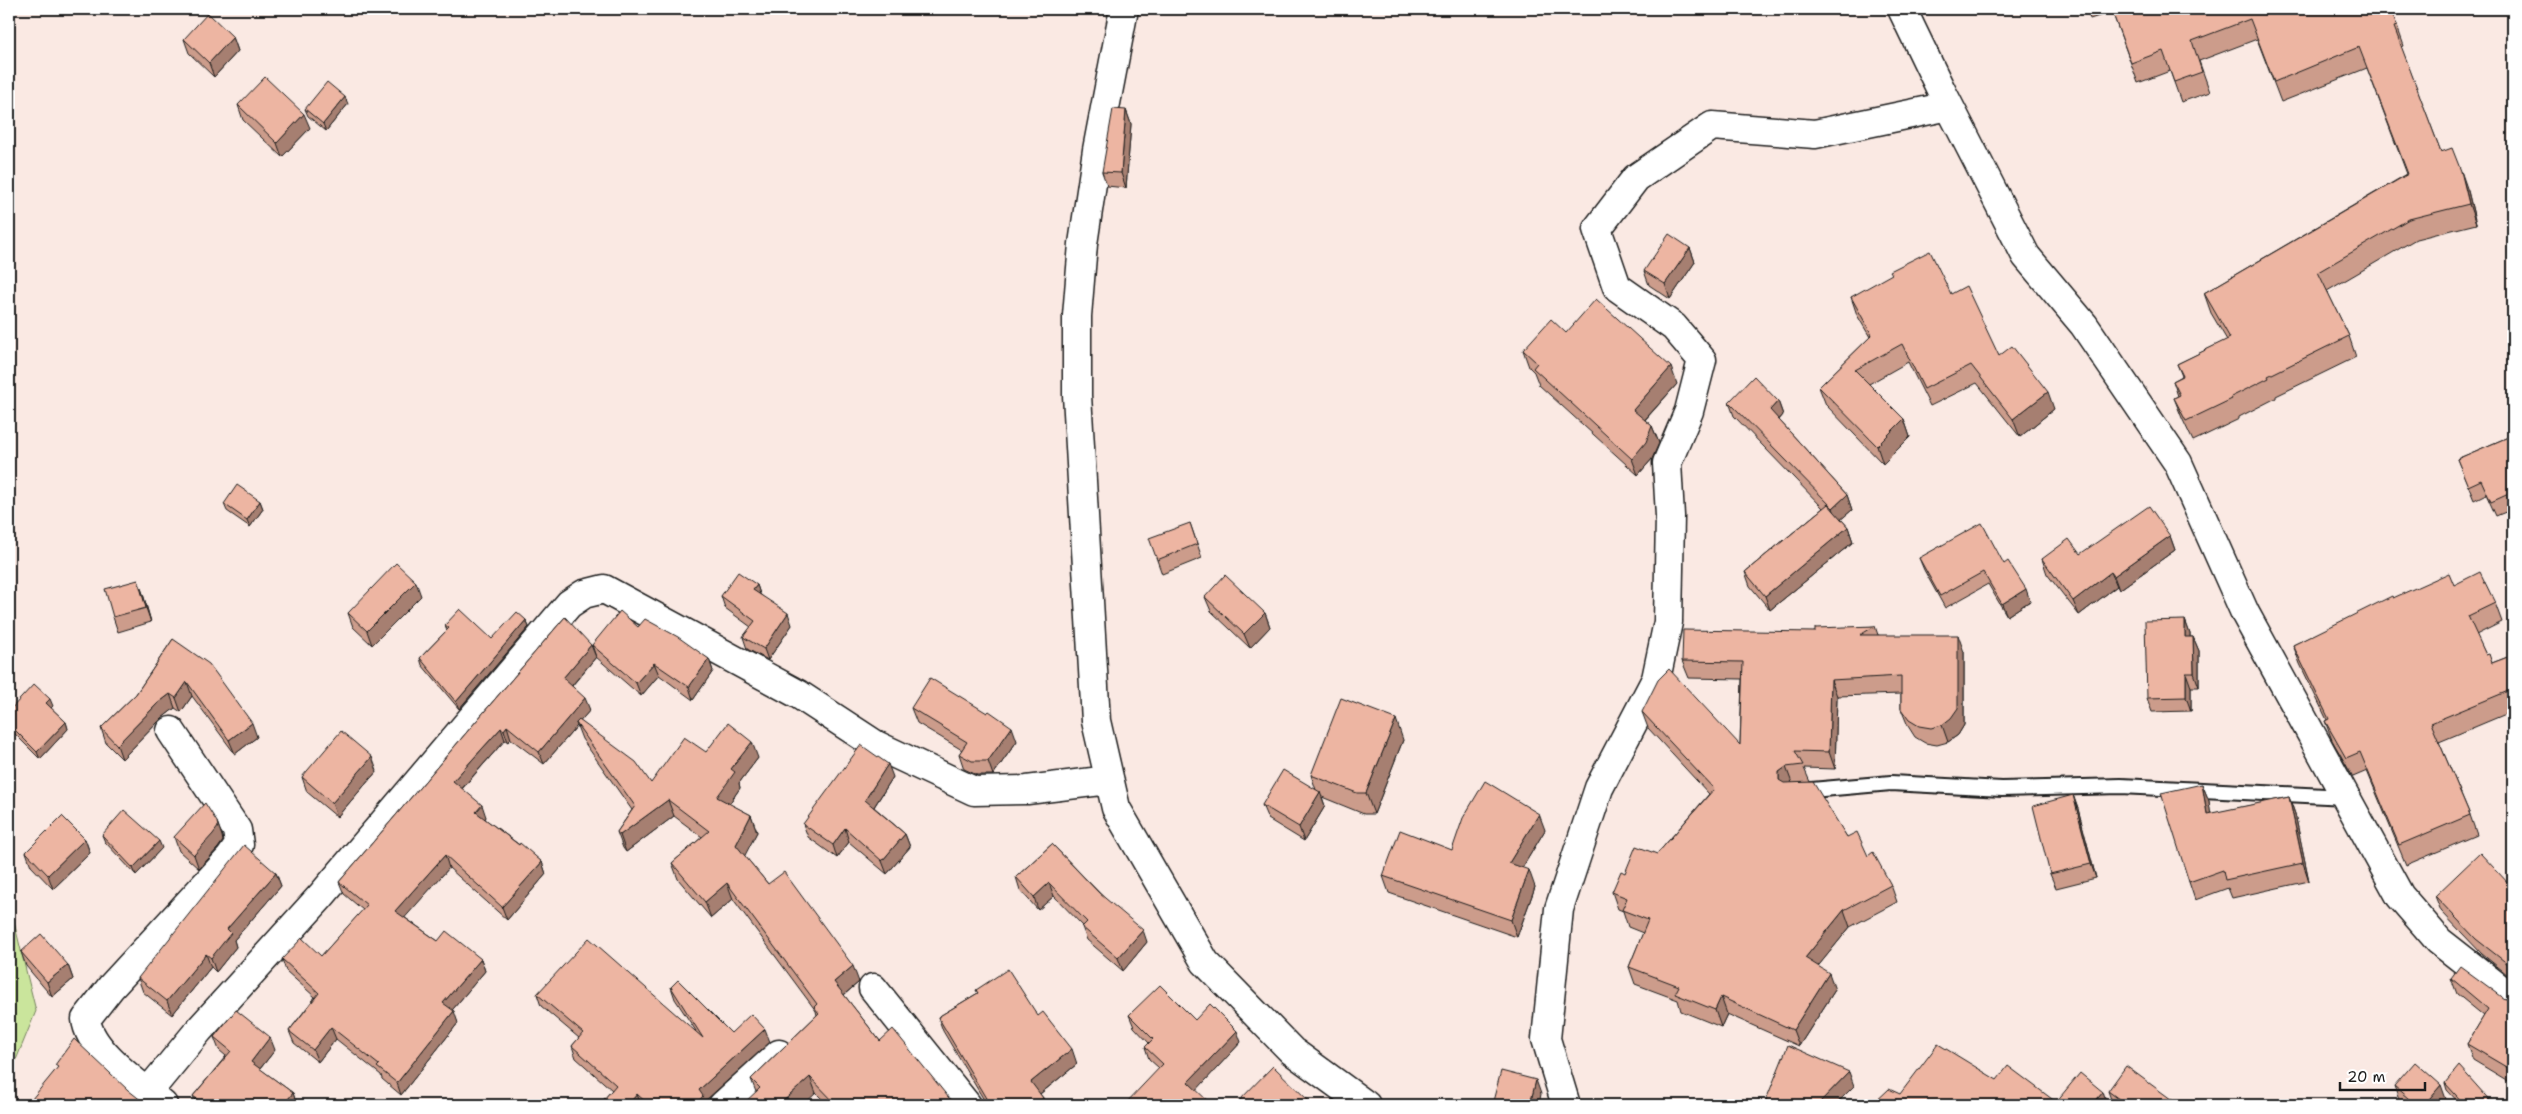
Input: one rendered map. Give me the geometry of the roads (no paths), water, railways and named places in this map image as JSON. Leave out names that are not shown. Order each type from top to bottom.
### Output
[{"type":"street","points":[[1124,9],[1097,150],[1083,244],[1077,316],[1077,395],[1096,721],[1109,780],[1116,808],[1204,962],[1292,1051],[1366,1105]]},
{"type":"street","points":[[1902,9],[1949,106],[2026,256],[2084,325],[2178,463],[2245,613],[2400,896],[2439,941],[2513,999]]},
{"type":"street","points":[[1566,1105],[1546,1039],[1559,908],[1599,788],[1656,679],[1668,622],[1670,516],[1667,463],[1689,411],[1702,360],[1674,327],[1616,287],[1597,229],[1636,178],[1712,126],[1815,134],[1949,106]]},
{"type":"street","points":[[170,731],[237,830],[239,845],[230,858],[111,987],[86,1019],[87,1030],[106,1055],[156,1099],[199,1030],[322,896],[569,604],[584,594],[604,589],[798,694],[876,745],[974,791],[1027,790],[1109,780]]},
{"type":"street","points":[[873,988],[968,1105]]},
{"type":"street","points":[[723,1105],[784,1048]]},
{"type":"lane","points":[[1793,792],[1891,783],[2002,789],[2121,786],[2346,797]]}]
